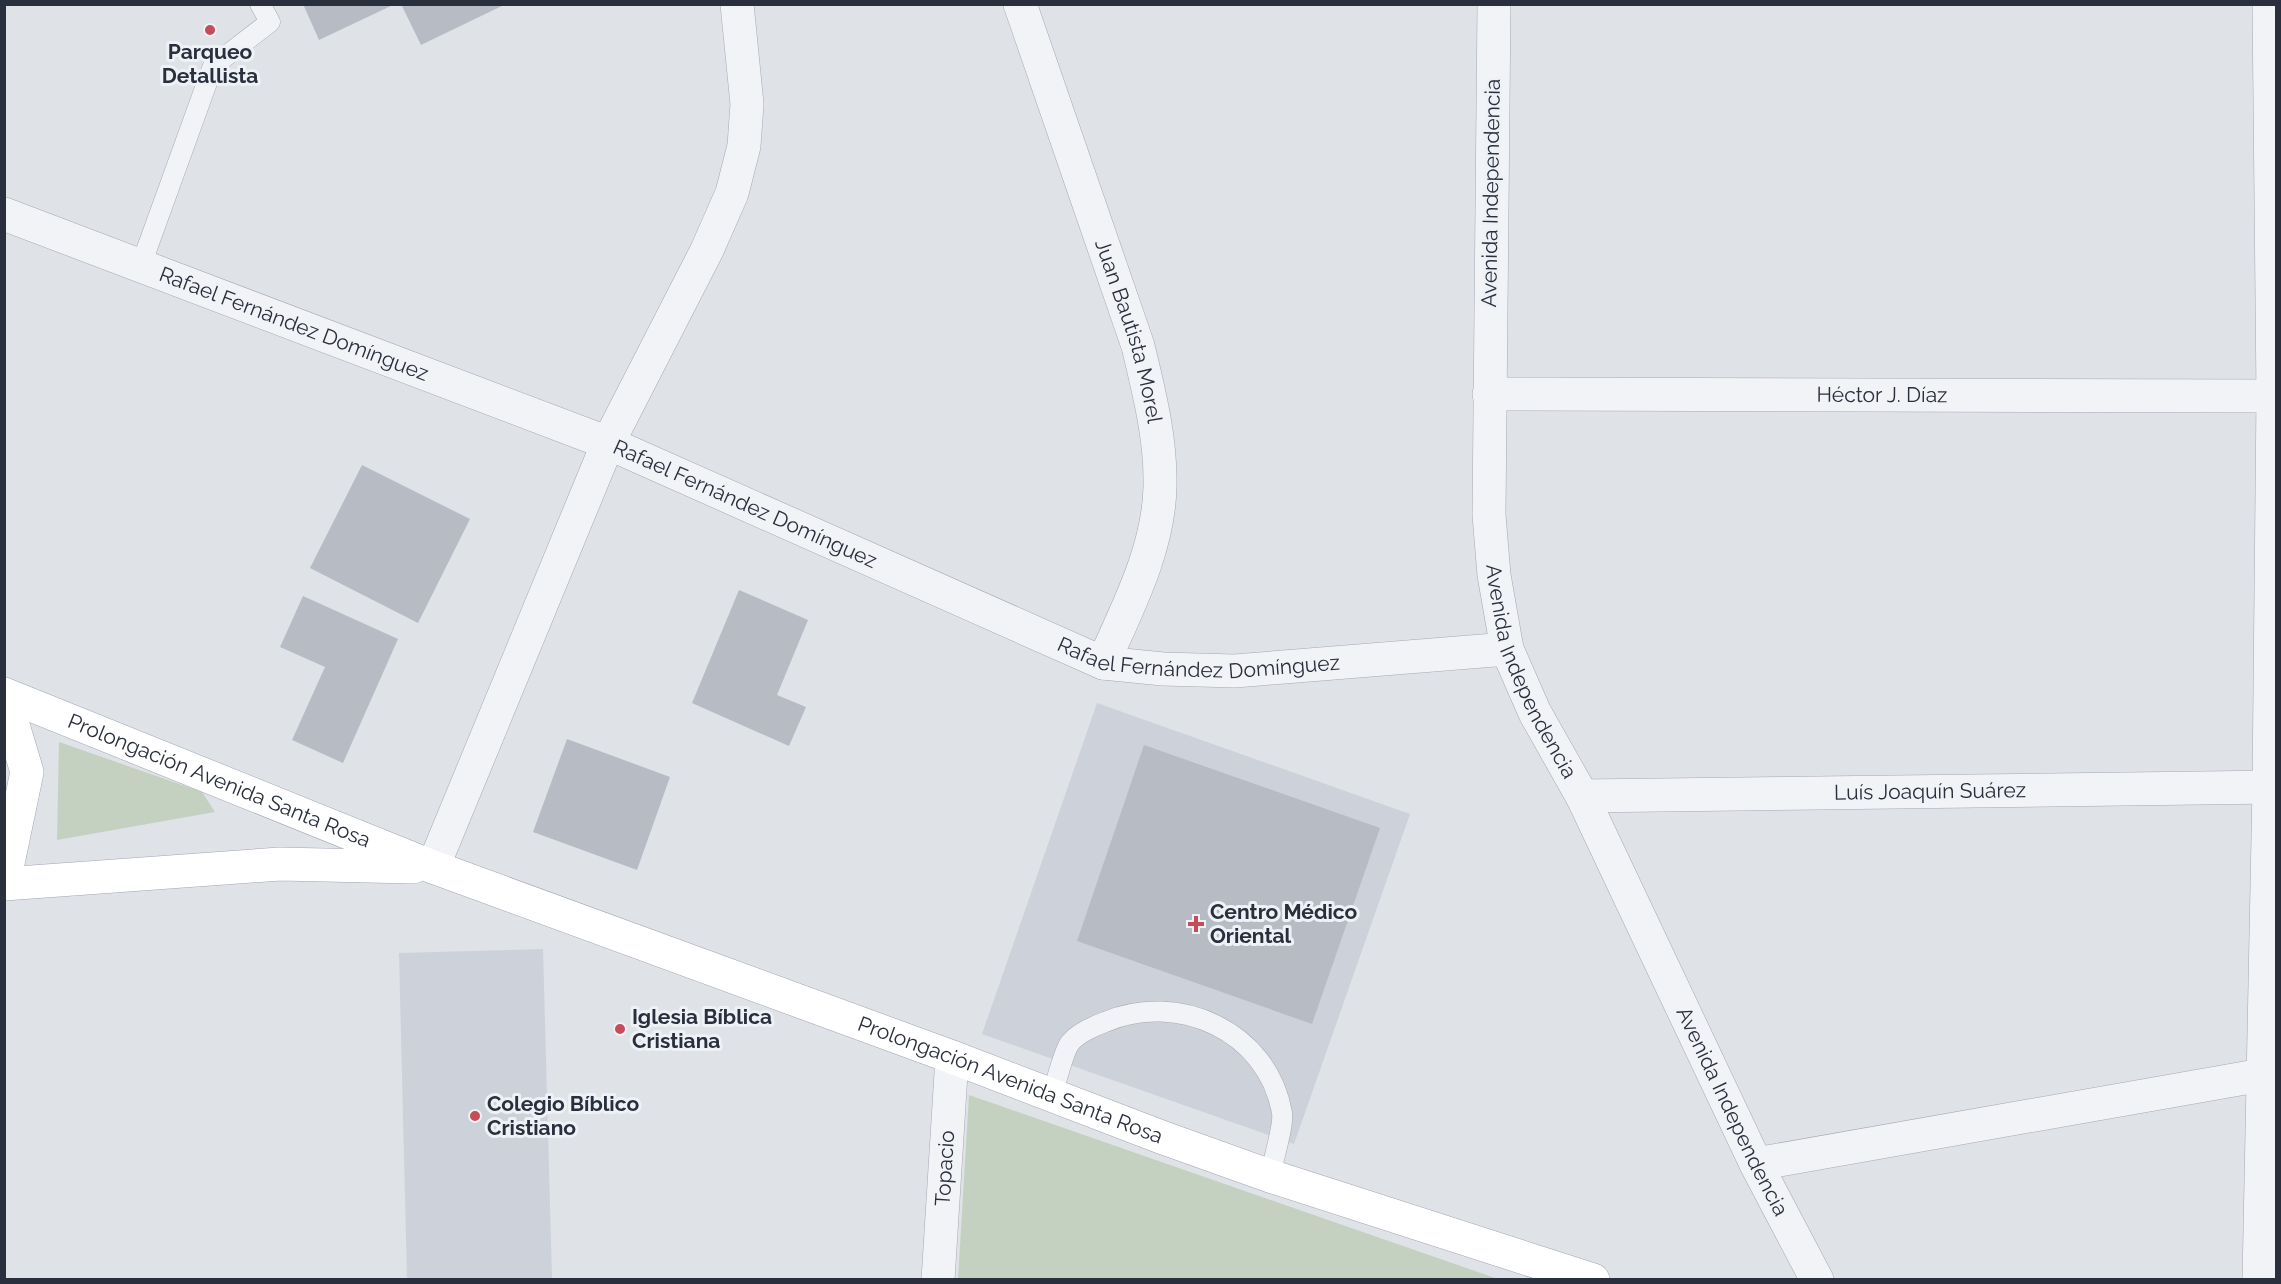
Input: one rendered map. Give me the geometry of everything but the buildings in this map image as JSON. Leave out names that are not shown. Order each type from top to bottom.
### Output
[{"type":"main road","name":"Prolongación Avenida Santa Rosa","points":[[4,695],[434,867],[952,1057],[1161,1137],[1270,1176],[1593,1280]]},
{"type":"main road","points":[[4,695],[27,772],[4,883]]},
{"type":"main road","name":"Prolongación Avenida Santa Rosa","points":[[4,883],[280,864],[434,867]]},
{"type":"street","points":[[434,867],[608,443],[706,250],[732,193],[744,146],[747,104],[737,4]]},
{"type":"street","name":"Juan Bautista Morel","points":[[1020,4],[1138,346],[1150,393],[1158,445],[1161,487],[1143,573],[1103,663]]},
{"type":"street","name":"Avenida Independencia","points":[[1494,4],[1489,515],[1494,576],[1507,649],[1535,713],[1582,796],[1756,1164],[1818,1280]]},
{"type":"street","points":[[2259,1280],[2262,1075],[2273,787],[2275,396],[2269,4]]},
{"type":"street","name":"Rafael Fernández Domínguez","points":[[4,214],[608,443],[1103,663],[1163,669],[1235,671],[1507,649]]},
{"type":"street","name":"Héctor J. Díaz","points":[[1489,394],[2275,396]]},
{"type":"street","name":"Luís Joaquín Suárez","points":[[1582,796],[2273,787]]},
{"type":"street","name":"Topacio","points":[[939,1280],[952,1057]]},
{"type":"street","points":[[1756,1164],[2262,1075]]},
{"type":"lane","points":[[141,265],[213,66],[270,22],[260,4]]},
{"type":"lane","points":[[1052,1095],[1070,1043],[1092,1027],[1118,1016],[1146,1010],[1173,1011],[1200,1017],[1224,1029],[1245,1045],[1263,1066],[1275,1090],[1283,1115],[1270,1176]]},
{"type":"shaded area","name":"Centro Médico Oriental","points":[[1097,703],[1410,814],[1294,1144],[982,1034]]},
{"type":"shaded area","name":"Colegio Bíblico Cristiano","points":[[543,949],[552,1278],[407,1279],[399,953]]},
{"type":"green space","points":[[59,742],[202,792],[215,812],[57,840]]},
{"type":"green space","points":[[969,1095],[1498,1279],[958,1279]]},
{"type":"place","name":"Parqueo Detallista","points":[[210,30]]},
{"type":"place","name":"Centro Médico Oriental","points":[[1196,924]]},
{"type":"place","name":"Iglesia Bíblica Cristiana","points":[[620,1029]]},
{"type":"place","name":"Colegio Bíblico Cristiano","points":[[475,1116]]}]
